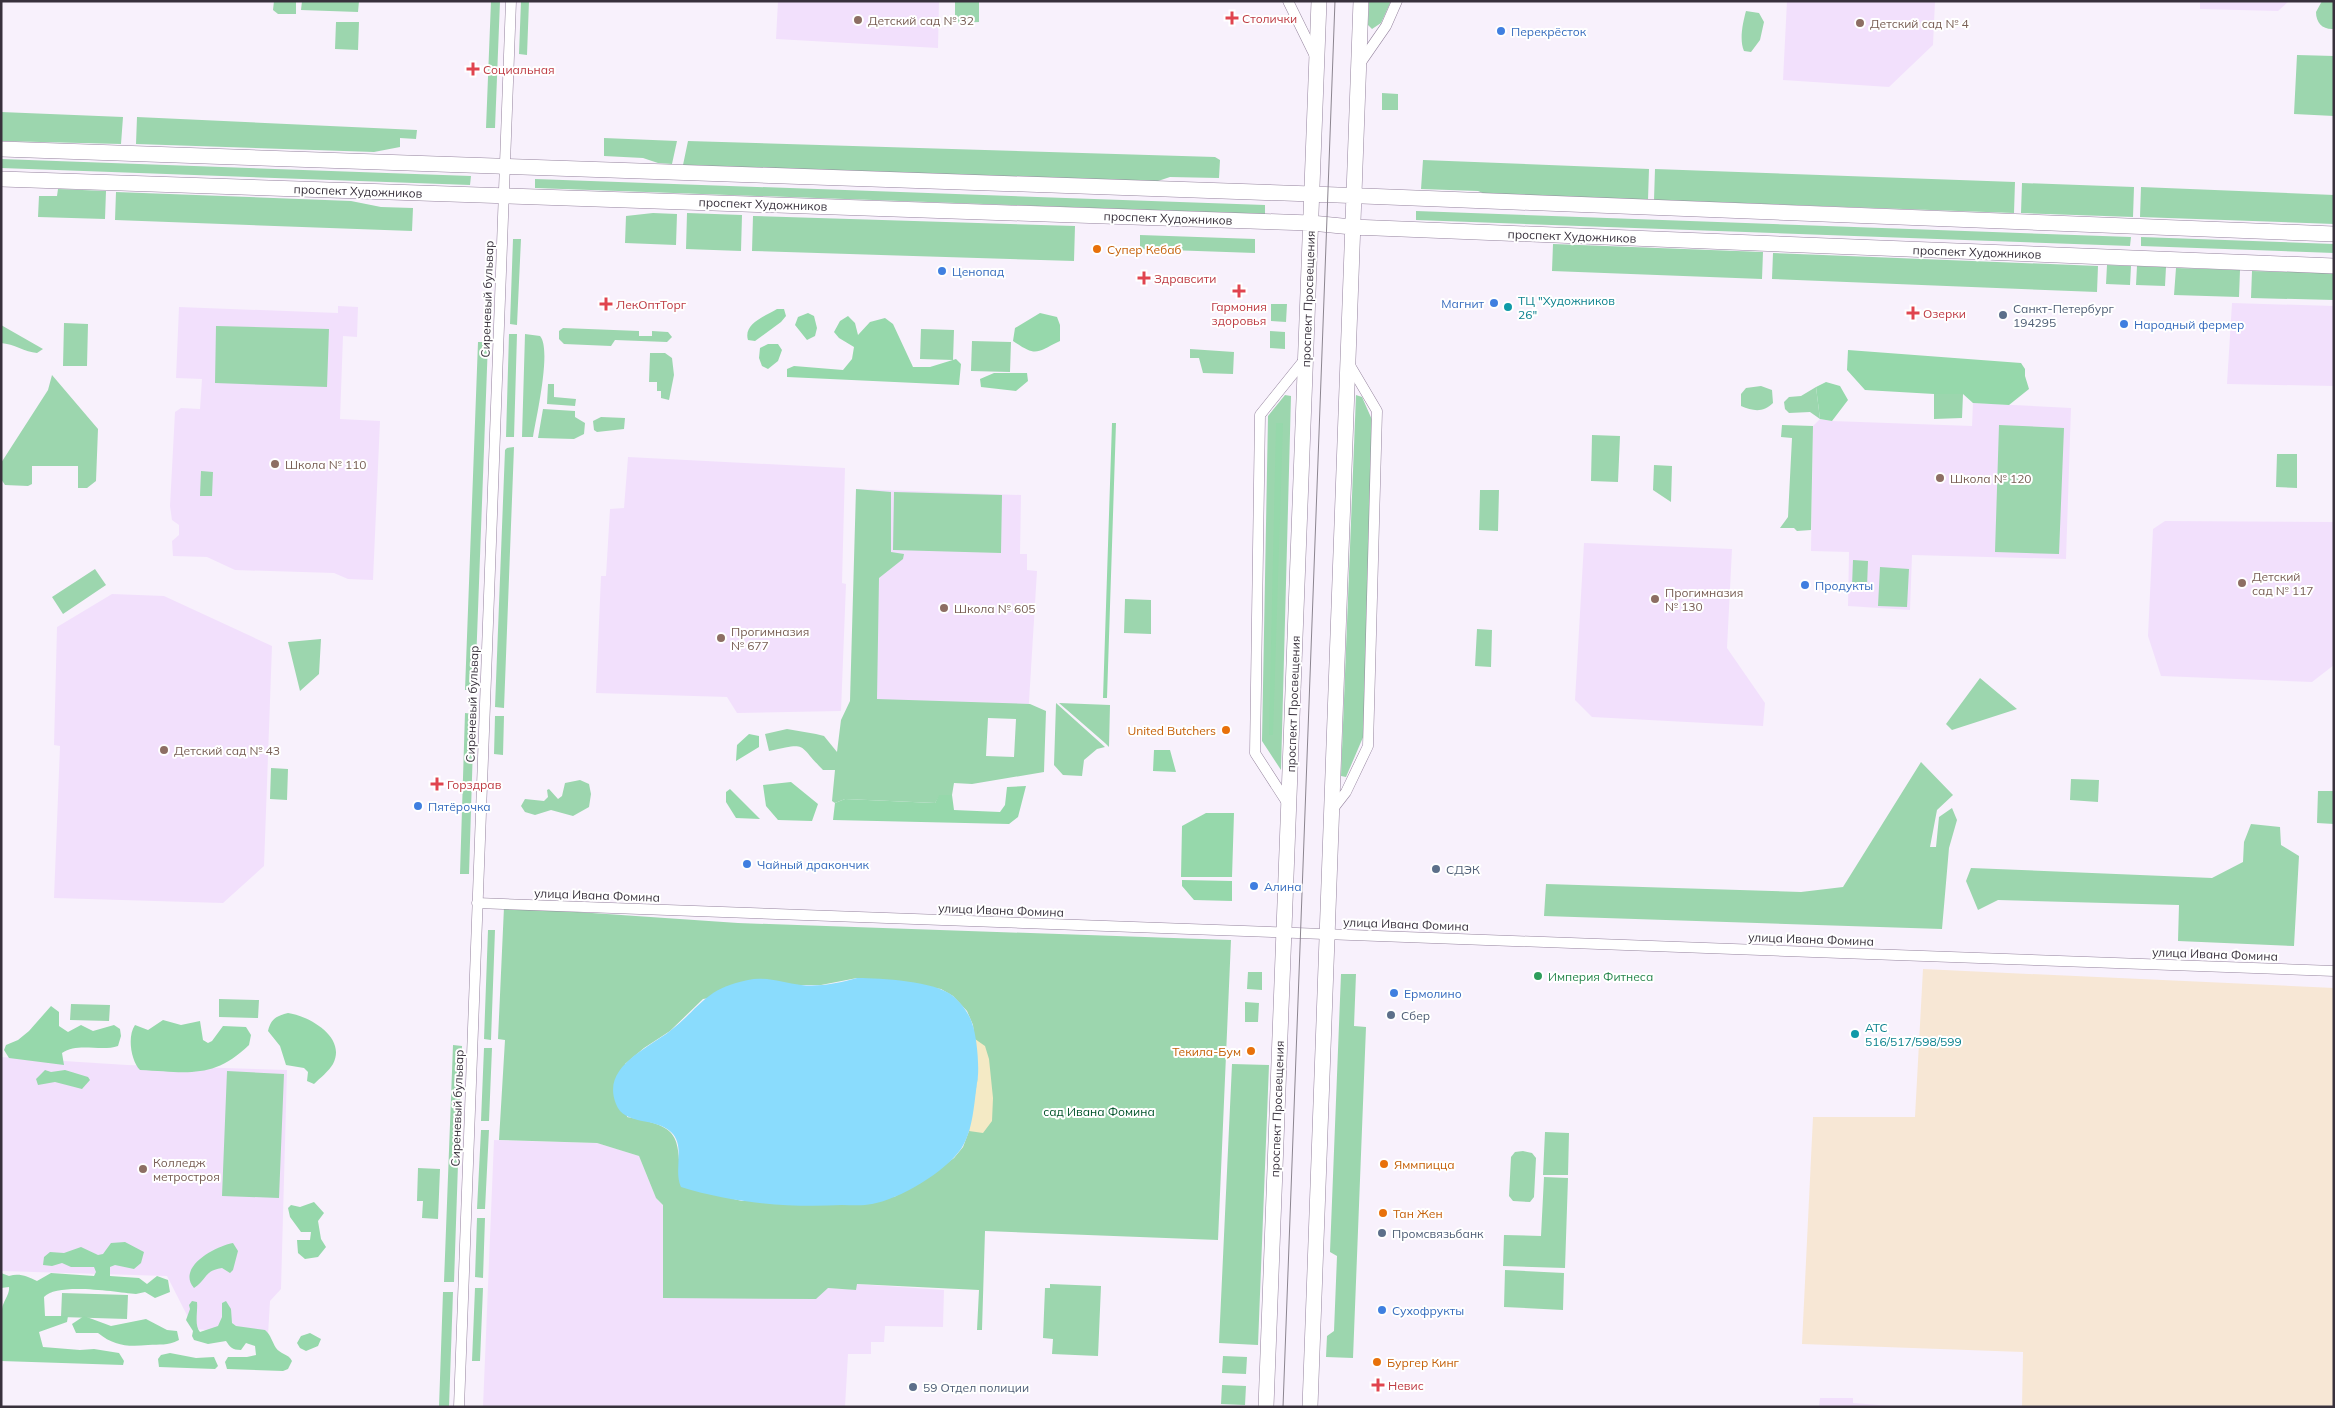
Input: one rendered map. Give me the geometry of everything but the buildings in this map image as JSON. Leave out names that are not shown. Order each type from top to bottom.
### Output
[{"type":"street","name":"Сиреневый бульвар","points":[[459,1407],[511,1]]},
{"type":"street","points":[[1288,1],[1317,60]]},
{"type":"street","name":"проспект Просвещения","points":[[1266,1407],[1319,1]]},
{"type":"street","points":[[1310,1407],[1361,1]]},
{"type":"street","points":[[1359,66],[1386,26],[1397,1]]},
{"type":"street","points":[[1,149],[1312,194],[2334,234]]},
{"type":"street","name":"проспект Художников","points":[[1,178],[1311,223],[1352,227],[2334,266]]},
{"type":"street","points":[[1289,806],[1255,753],[1260,415],[1306,359]]},
{"type":"street","points":[[1331,810],[1346,792],[1368,746],[1377,411],[1348,361]]},
{"type":"street","name":"улица Ивана Фомина","points":[[477,903],[2334,971]]},
{"type":"shaded area","name":"Детский сад № 32","points":[[778,1],[939,1],[938,48],[776,39]]},
{"type":"shaded area","name":"Детский сад № 4","points":[[1787,1],[1935,1],[1933,45],[1889,87],[1783,80]]},
{"type":"shaded area","points":[[2200,1],[2289,1],[2278,11],[2200,9]]},
{"type":"shaded area","points":[[2232,303],[2334,306],[2334,386],[2227,384]]},
{"type":"shaded area","name":"Школа № 110","points":[[338,306],[358,307],[357,337],[343,336],[340,419],[380,421],[373,580],[348,579],[334,573],[235,570],[207,557],[173,556],[172,541],[179,535],[179,525],[172,520],[170,506],[175,412],[181,408],[200,409],[202,379],[176,378],[179,307],[338,313]]},
{"type":"shaded area","name":"Школа № 120","points":[[1973,403],[2071,408],[2066,559],[1912,555],[1910,610],[1848,606],[1849,552],[1811,551],[1813,426],[1820,419],[1972,426]]},
{"type":"shaded area","points":[[628,457],[845,468],[842,583],[846,584],[841,711],[737,713],[727,697],[596,693],[601,576],[606,576],[610,509],[624,508]]},
{"type":"shaded area","name":"Школа № 605","points":[[856,489],[1021,495],[1020,554],[1027,554],[1027,570],[1037,571],[1028,718],[866,715]]},
{"type":"shaded area","name":"Детский сад № 117","points":[[2165,521],[2333,522],[2334,665],[2312,682],[2161,676],[2148,636],[2153,529]]},
{"type":"shaded area","name":"Прогимназия № 130","points":[[1584,543],[1732,549],[1727,648],[1765,703],[1763,726],[1592,717],[1575,700]]},
{"type":"shaded area","name":"Детский сад № 43","points":[[112,594],[164,596],[272,646],[264,866],[223,903],[54,898],[60,746],[54,745],[57,627]]},
{"type":"shaded area","points":[[1923,969],[2334,988],[2334,1407],[2022,1407],[2023,1352],[1802,1344],[1813,1117],[1915,1117]]},
{"type":"shaded area","name":"Колледж метростроя","points":[[1,1057],[127,1065],[287,1070],[281,1289],[270,1301],[268,1335],[194,1329],[167,1276],[1,1271]]},
{"type":"shaded area","points":[[494,1140],[597,1143],[639,1156],[656,1198],[663,1205],[663,1298],[828,1288],[856,1289],[856,1284],[944,1290],[943,1327],[885,1326],[884,1342],[871,1342],[871,1354],[848,1354],[845,1407],[483,1407]]},
{"type":"shaded area","points":[[1820,1398],[1853,1398],[1853,1403],[1904,1407],[1819,1407]]},
{"type":"green space","points":[[274,1],[296,1],[296,14],[278,14],[273,10]]},
{"type":"green space","points":[[302,1],[359,1],[358,12],[301,10]]},
{"type":"green space","points":[[491,1],[500,1],[495,128],[486,128]]},
{"type":"green space","points":[[521,1],[529,1],[527,55],[519,54]]},
{"type":"green space","points":[[955,1],[979,1],[979,22],[955,23]]},
{"type":"green space","points":[[1369,1],[1391,1],[1381,23],[1372,29],[1368,25]]},
{"type":"green space","points":[[2322,1],[2334,1],[2334,29],[2323,27],[2317,19],[2316,12]]},
{"type":"green space","points":[[1746,11],[1759,13],[1764,22],[1760,40],[1751,52],[1744,51],[1742,42]]},
{"type":"green space","points":[[336,22],[359,22],[358,50],[335,49]]},
{"type":"green space","points":[[2297,55],[2334,56],[2334,116],[2294,114]]},
{"type":"green space","points":[[1382,93],[1398,94],[1398,110],[1382,110]]},
{"type":"green space","points":[[1,112],[123,117],[121,144],[1,141]]},
{"type":"green space","points":[[137,117],[417,130],[416,139],[400,138],[400,147],[374,152],[136,144]]},
{"type":"green space","points":[[604,138],[677,141],[672,164],[658,163],[643,158],[604,156]]},
{"type":"green space","points":[[688,141],[1215,157],[1220,160],[1219,178],[1170,177],[1155,182],[683,165]]},
{"type":"green space","points":[[1,159],[471,176],[470,185],[1,168]]},
{"type":"green space","points":[[1423,160],[1649,169],[1648,200],[1485,194],[1478,191],[1421,189]]},
{"type":"green space","points":[[1655,169],[2015,182],[2014,213],[1654,200]]},
{"type":"green space","points":[[535,179],[1265,205],[1265,214],[535,188]]},
{"type":"green space","points":[[2022,183],[2134,187],[2133,217],[2021,213]]},
{"type":"green space","points":[[2141,187],[2334,195],[2334,224],[2140,217]]},
{"type":"green space","points":[[58,189],[106,191],[105,219],[38,217],[39,196],[57,196]]},
{"type":"green space","points":[[116,192],[351,201],[381,207],[413,208],[412,231],[115,220]]},
{"type":"green space","points":[[1416,211],[2131,237],[2130,246],[1416,220]]},
{"type":"green space","points":[[653,213],[677,214],[676,245],[625,243],[626,216]]},
{"type":"green space","points":[[687,213],[742,215],[741,251],[686,249]]},
{"type":"green space","points":[[753,216],[1075,226],[1074,261],[752,251]]},
{"type":"green space","points":[[1140,235],[1255,239],[1255,253],[1140,249]]},
{"type":"green space","points":[[2141,237],[2334,244],[2334,253],[2141,246]]},
{"type":"green space","points":[[513,239],[521,239],[517,325],[510,324]]},
{"type":"green space","points":[[1553,244],[1763,252],[1762,279],[1552,271]]},
{"type":"green space","points":[[1773,253],[2098,266],[2097,292],[1772,279]]},
{"type":"green space","points":[[2107,265],[2131,266],[2130,285],[2106,284]]},
{"type":"green space","points":[[2137,266],[2166,267],[2165,286],[2136,285]]},
{"type":"green space","points":[[2176,268],[2240,270],[2239,297],[2174,295]]},
{"type":"green space","points":[[2252,271],[2334,273],[2334,300],[2251,298]]},
{"type":"green space","points":[[1271,304],[1287,304],[1286,322],[1271,321]]},
{"type":"green space","points":[[777,309],[784,309],[786,316],[781,322],[755,341],[748,340],[747,334],[752,325]]},
{"type":"green space","points":[[808,313],[814,316],[817,328],[815,336],[807,340],[795,325],[798,317]]},
{"type":"green space","points":[[1040,313],[1057,317],[1060,325],[1060,341],[1036,352],[1013,341],[1015,328]]},
{"type":"green space","points":[[848,316],[855,323],[858,335],[870,322],[885,318],[893,324],[913,367],[930,367],[956,359],[961,364],[959,385],[787,377],[787,369],[794,366],[843,370],[852,359],[854,347],[839,338],[834,332],[840,321]]},
{"type":"green space","points":[[64,323],[88,324],[87,366],[63,366]]},
{"type":"green space","points":[[1,325],[43,349],[37,353],[1,343]]},
{"type":"green space","points":[[216,326],[329,329],[327,387],[215,383]]},
{"type":"green space","points":[[563,328],[639,331],[639,336],[652,336],[652,331],[668,332],[672,337],[667,342],[615,340],[611,346],[564,344],[559,339],[559,331]]},
{"type":"green space","points":[[921,329],[954,330],[953,360],[920,359]]},
{"type":"green space","points":[[1270,331],[1285,332],[1285,349],[1270,348]]},
{"type":"green space","points":[[509,334],[517,334],[514,437],[506,437]]},
{"type":"green space","points":[[525,334],[540,336],[544,355],[542,384],[533,437],[522,437]]},
{"type":"green space","points":[[972,341],[1011,342],[1010,372],[971,371]]},
{"type":"green space","points":[[478,342],[488,342],[475,690],[465,690]]},
{"type":"green space","points":[[768,344],[778,344],[782,350],[778,361],[768,369],[762,366],[759,358],[760,348]]},
{"type":"green space","points":[[1190,349],[1234,352],[1233,374],[1203,373],[1199,358],[1190,358]]},
{"type":"green space","points":[[1848,350],[2021,363],[2025,369],[2029,389],[2009,405],[1973,403],[1963,394],[1865,390],[1847,370]]},
{"type":"green space","points":[[650,353],[665,353],[672,358],[674,375],[669,400],[661,398],[661,391],[657,391],[657,382],[649,382]]},
{"type":"green space","points":[[994,373],[1027,373],[1028,381],[1016,391],[981,387],[980,379]]},
{"type":"green space","points":[[52,375],[98,429],[96,481],[87,488],[78,488],[78,466],[32,466],[32,484],[28,486],[5,485],[1,479],[1,463],[48,390]]},
{"type":"green space","points":[[1826,382],[1840,386],[1848,400],[1832,421],[1820,419],[1816,387]]},
{"type":"green space","points":[[548,384],[554,384],[554,397],[576,399],[575,406],[547,404]]},
{"type":"green space","points":[[1761,386],[1772,390],[1773,403],[1762,410],[1741,406],[1741,394],[1746,388]]},
{"type":"green space","points":[[1816,387],[1820,419],[1810,412],[1789,413],[1785,409],[1784,402],[1789,397],[1801,396]]},
{"type":"green space","points":[[1934,394],[1963,394],[1962,418],[1934,419]]},
{"type":"green space","points":[[1285,395],[1291,396],[1281,770],[1262,741],[1268,416]]},
{"type":"green space","points":[[1356,395],[1362,397],[1373,422],[1364,735],[1346,777],[1341,776]]},
{"type":"green space","points":[[543,409],[575,411],[575,417],[585,423],[584,434],[574,439],[538,438]]},
{"type":"green space","points":[[601,417],[625,418],[624,429],[597,432],[594,430],[593,421]]},
{"type":"green space","points":[[1112,423],[1116,423],[1107,698],[1103,698]]},
{"type":"green space","points":[[1276,423],[1283,423],[1273,735],[1269,735]]},
{"type":"green space","points":[[1782,425],[1813,426],[1811,530],[1797,531],[1794,528],[1780,528],[1788,517],[1792,438],[1781,437]]},
{"type":"green space","points":[[1999,425],[2064,428],[2059,554],[1995,552]]},
{"type":"green space","points":[[1592,435],[1620,436],[1618,482],[1591,481]]},
{"type":"green space","points":[[514,447],[504,708],[495,707],[505,450]]},
{"type":"green space","points":[[2277,454],[2297,454],[2297,488],[2276,487]]},
{"type":"green space","points":[[1654,465],[1672,466],[1671,502],[1653,490]]},
{"type":"green space","points":[[201,471],[213,472],[212,496],[200,496]]},
{"type":"green space","points":[[856,489],[891,492],[891,552],[904,554],[903,559],[879,578],[877,699],[1030,704],[1046,711],[1044,772],[972,784],[954,783],[952,795],[940,795],[935,803],[845,799],[835,803],[832,801],[835,770],[823,770],[801,747],[769,751],[765,734],[787,729],[824,736],[837,752],[841,720],[850,701]],"holes":[[[988,718],[1016,719],[1014,757],[986,756]]]},
{"type":"green space","points":[[1480,490],[1499,490],[1498,531],[1479,530]]},
{"type":"green space","points":[[894,492],[1002,495],[1001,553],[893,550]]},
{"type":"green space","points":[[1853,560],[1868,561],[1867,587],[1852,586]]},
{"type":"green space","points":[[1880,567],[1909,569],[1907,607],[1878,606]]},
{"type":"green space","points":[[95,569],[106,585],[63,614],[52,597]]},
{"type":"green space","points":[[1125,599],[1151,600],[1151,634],[1124,633]]},
{"type":"green space","points":[[1477,629],[1492,630],[1491,667],[1475,666]]},
{"type":"green space","points":[[321,639],[319,674],[300,691],[288,642]]},
{"type":"green space","points":[[1980,678],[2017,709],[1952,730],[1946,724]]},
{"type":"green space","points":[[1056,703],[1105,747],[1097,749],[1084,760],[1082,776],[1063,775],[1054,765]]},
{"type":"green space","points":[[1059,703],[1110,705],[1109,747],[1105,743]]},
{"type":"green space","points":[[465,713],[474,714],[469,874],[460,874]]},
{"type":"green space","points":[[495,716],[504,716],[503,755],[494,754]]},
{"type":"green space","points":[[749,734],[759,736],[759,747],[736,761],[737,745]]},
{"type":"green space","points":[[1154,750],[1170,750],[1176,772],[1153,771]]},
{"type":"green space","points":[[1921,762],[1953,795],[1937,810],[1930,847],[1936,847],[1939,817],[1952,808],[1957,820],[1949,848],[1942,929],[1544,916],[1546,884],[1801,892],[1843,887]]},
{"type":"green space","points":[[271,768],[288,769],[287,800],[270,799]]},
{"type":"green space","points":[[2071,779],[2099,780],[2098,802],[2070,800]]},
{"type":"green space","points":[[580,780],[589,784],[591,794],[589,807],[573,816],[551,810],[535,815],[525,812],[521,806],[525,799],[544,801],[548,797],[547,790],[549,789],[558,799],[562,796],[565,783]]},
{"type":"green space","points":[[791,782],[818,804],[812,821],[778,820],[766,806],[763,785]]},
{"type":"green space","points":[[1026,786],[1018,817],[1009,824],[833,820],[835,803],[845,799],[935,803],[939,795],[952,795],[954,810],[1000,812],[1005,805],[1007,787]]},
{"type":"green space","points":[[730,789],[760,819],[736,818],[726,802],[726,792]]},
{"type":"green space","points":[[2318,791],[2334,791],[2334,824],[2317,823]]},
{"type":"green space","points":[[1206,813],[1234,813],[1232,877],[1181,877],[1182,826]]},
{"type":"green space","points":[[2251,824],[2280,827],[2281,845],[2299,856],[2294,946],[2178,941],[2179,905],[1998,900],[1978,910],[1966,881],[1971,868],[2212,878],[2243,862],[2244,842]]},
{"type":"green space","points":[[1182,880],[1232,881],[1232,901],[1194,900],[1182,886]]},
{"type":"green space","name":"сад Ивана Фомина","points":[[504,907],[738,923],[1231,940],[1218,1240],[985,1231],[982,1330],[977,1330],[979,1290],[857,1284],[856,1290],[828,1288],[816,1299],[663,1298],[663,1205],[656,1198],[639,1156],[597,1143],[499,1140],[505,1040],[498,1039]],"holes":[[[857,978],[941,989],[953,996],[967,1011],[973,1025],[978,1076],[969,1131],[963,1147],[954,1158],[919,1183],[894,1197],[742,1201],[681,1186],[679,1155],[674,1136],[668,1130],[658,1125],[627,1117],[625,1064],[644,1048],[670,1031],[703,999],[802,985],[821,985]]]},
{"type":"green space","points":[[488,930],[495,930],[491,1040],[484,1039]]},
{"type":"green space","points":[[1248,972],[1262,972],[1262,990],[1247,989]]},
{"type":"green space","points":[[1341,974],[1356,974],[1354,1026],[1366,1027],[1353,1358],[1326,1357],[1327,1336],[1334,1331],[1337,1256],[1330,1252]]},
{"type":"green space","points":[[219,999],[259,1000],[258,1018],[219,1017]]},
{"type":"green space","points":[[1245,1002],[1259,1003],[1258,1022],[1245,1022]]},
{"type":"green space","points":[[71,1004],[110,1005],[109,1021],[70,1020]]},
{"type":"green space","points":[[51,1006],[59,1012],[59,1026],[68,1032],[81,1025],[93,1031],[114,1025],[120,1029],[121,1036],[118,1046],[68,1050],[62,1053],[64,1065],[9,1058],[4,1050],[6,1045],[18,1040],[29,1031]]},
{"type":"green space","points":[[288,1013],[306,1018],[315,1023],[324,1030],[335,1045],[336,1054],[333,1064],[314,1084],[307,1081],[308,1072],[304,1068],[286,1065],[280,1046],[268,1031],[275,1019],[280,1015]]},
{"type":"green space","points":[[163,1020],[181,1025],[200,1021],[203,1040],[208,1043],[212,1041],[223,1026],[246,1027],[251,1035],[249,1045],[236,1056],[211,1069],[185,1072],[140,1070],[134,1061],[131,1048],[131,1035],[135,1025],[148,1030]]},
{"type":"green space","points":[[453,1045],[462,1046],[454,1282],[444,1282]]},
{"type":"green space","points":[[484,1048],[492,1048],[489,1121],[481,1121]]},
{"type":"green space","points":[[1232,1064],[1269,1065],[1258,1345],[1219,1343]]},
{"type":"green space","points":[[45,1070],[51,1072],[65,1070],[88,1077],[90,1080],[82,1089],[55,1082],[38,1085],[36,1079]]},
{"type":"green space","points":[[227,1071],[284,1074],[279,1198],[222,1196]]},
{"type":"green space","points":[[481,1130],[489,1130],[485,1209],[477,1209]]},
{"type":"green space","points":[[1545,1132],[1569,1133],[1568,1175],[1543,1175]]},
{"type":"green space","points":[[1515,1152],[1532,1153],[1536,1158],[1534,1197],[1530,1202],[1513,1201],[1509,1196],[1511,1157]]},
{"type":"green space","points":[[418,1168],[440,1169],[438,1219],[422,1218],[423,1201],[417,1201]]},
{"type":"green space","points":[[1544,1177],[1568,1178],[1565,1268],[1503,1266],[1504,1235],[1541,1236]]},
{"type":"green space","points":[[314,1202],[324,1213],[318,1221],[321,1239],[326,1247],[318,1257],[305,1259],[298,1253],[297,1240],[310,1240],[311,1232],[301,1232],[290,1217],[288,1208],[291,1205],[300,1207]]},
{"type":"green space","points":[[477,1218],[485,1218],[483,1278],[475,1277]]},
{"type":"green space","points":[[125,1242],[144,1252],[141,1263],[134,1269],[115,1265],[110,1267],[110,1276],[139,1278],[147,1284],[157,1276],[168,1280],[170,1292],[155,1298],[145,1292],[136,1294],[74,1289],[51,1292],[44,1297],[45,1316],[68,1316],[67,1322],[39,1332],[43,1347],[80,1350],[94,1349],[119,1353],[124,1361],[123,1365],[1,1361],[2,1309],[9,1287],[1,1288],[1,1273],[9,1276],[23,1276],[37,1281],[51,1273],[94,1276],[96,1272],[94,1267],[71,1267],[62,1263],[52,1266],[43,1265],[44,1257],[50,1252],[64,1253],[81,1247],[98,1255],[103,1254],[111,1243]]},
{"type":"green space","points":[[233,1243],[238,1251],[233,1270],[230,1273],[222,1268],[216,1269],[208,1273],[194,1288],[190,1280],[190,1273],[194,1265],[208,1253]]},
{"type":"green space","points":[[1505,1270],[1564,1273],[1563,1310],[1504,1307]]},
{"type":"green space","points":[[1050,1284],[1101,1286],[1098,1356],[1052,1354],[1053,1339],[1043,1338],[1045,1288],[1050,1288]]},
{"type":"green space","points":[[475,1288],[483,1288],[480,1361],[472,1361]]},
{"type":"green space","points":[[443,1292],[453,1292],[449,1407],[439,1407]]},
{"type":"green space","points":[[62,1293],[128,1295],[127,1319],[61,1317]]},
{"type":"green space","points":[[192,1301],[197,1302],[197,1322],[200,1332],[218,1326],[222,1317],[222,1303],[226,1301],[231,1309],[232,1323],[236,1326],[265,1330],[278,1350],[292,1361],[288,1369],[283,1371],[227,1369],[225,1362],[228,1357],[256,1355],[255,1346],[246,1343],[241,1350],[238,1350],[232,1348],[226,1341],[208,1344],[194,1340],[192,1336],[193,1331],[186,1320],[190,1309],[189,1305]]},
{"type":"green space","points":[[84,1316],[111,1326],[146,1319],[167,1330],[177,1331],[179,1340],[164,1344],[128,1346],[110,1341],[98,1333],[76,1333],[72,1324]]},
{"type":"green space","points":[[310,1333],[321,1339],[318,1346],[306,1351],[300,1348],[297,1343],[301,1336]]},
{"type":"green space","points":[[170,1353],[196,1358],[214,1357],[218,1366],[215,1369],[159,1367],[158,1359],[161,1355]]},
{"type":"green space","points":[[1223,1356],[1247,1357],[1246,1374],[1222,1373]]},
{"type":"green space","points":[[1222,1385],[1246,1386],[1245,1405],[1221,1404]]},
{"type":"sand","points":[[975,1039],[985,1046],[989,1059],[993,1098],[992,1121],[983,1133],[969,1131],[978,1076]]},
{"type":"water","points":[[857,978],[893,980],[934,987],[953,996],[969,1016],[977,1044],[978,1077],[968,1134],[961,1149],[954,1158],[921,1183],[895,1197],[869,1205],[781,1205],[740,1201],[681,1187],[678,1173],[678,1144],[671,1132],[657,1124],[626,1116],[616,1104],[613,1091],[620,1069],[639,1052],[670,1031],[704,1000],[722,988],[754,979],[815,985]]},
{"type":"tram line","points":[[1283,1407],[1335,1]]},
{"type":"place","name":"Столички","points":[[1232,18]]},
{"type":"place","name":"Детский сад № 32","points":[[858,20]]},
{"type":"place","name":"Детский сад № 4","points":[[1860,23]]},
{"type":"place","name":"Перекрёсток","points":[[1501,31]]},
{"type":"place","name":"Социальная","points":[[473,69]]},
{"type":"place","name":"Супер Кебаб","points":[[1097,249]]},
{"type":"place","name":"Ценопад","points":[[942,271]]},
{"type":"place","name":"Здравсити","points":[[1144,278]]},
{"type":"place","name":"Гармония здоровья","points":[[1239,291]]},
{"type":"place","name":"Магнит","points":[[1494,303]]},
{"type":"place","name":"ЛекОптТорг","points":[[606,304]]},
{"type":"place","name":"ТЦ \"Художников 26\"","points":[[1508,307]]},
{"type":"place","name":"Озерки","points":[[1913,313]]},
{"type":"place","name":"Санкт-Петербург 194295","points":[[2003,315]]},
{"type":"place","name":"Народный фермер","points":[[2124,324]]},
{"type":"place","name":"Школа № 110","points":[[275,464]]},
{"type":"place","name":"Школа № 120","points":[[1940,478]]},
{"type":"place","name":"Детский сад № 117","points":[[2242,583]]},
{"type":"place","name":"Продукты","points":[[1805,585]]},
{"type":"place","name":"Прогимназия № 130","points":[[1655,599]]},
{"type":"place","name":"Школа № 605","points":[[944,608]]},
{"type":"place","name":"Прогимназия № 677","points":[[721,638]]},
{"type":"place","name":"United Butchers","points":[[1226,730]]},
{"type":"place","name":"Детский сад № 43","points":[[164,750]]},
{"type":"place","name":"Горздрав","points":[[437,784]]},
{"type":"place","name":"Пятёрочка","points":[[418,806]]},
{"type":"place","name":"Чайный дракончик","points":[[747,864]]},
{"type":"place","name":"СДЭК","points":[[1436,869]]},
{"type":"place","name":"Алина","points":[[1254,886]]},
{"type":"place","name":"Империя Фитнеса","points":[[1538,976]]},
{"type":"place","name":"Ермолино","points":[[1394,993]]},
{"type":"place","name":"Сбер","points":[[1391,1015]]},
{"type":"place","name":"АТС 516/517/598/599","points":[[1855,1034]]},
{"type":"place","name":"Текила-Бум","points":[[1251,1051]]},
{"type":"place","name":"Яммпицца","points":[[1384,1164]]},
{"type":"place","name":"Колледж метростроя","points":[[143,1169]]},
{"type":"place","name":"Тан Жен","points":[[1383,1213]]},
{"type":"place","name":"Промсвязьбанк","points":[[1382,1233]]},
{"type":"place","name":"Сухофрукты","points":[[1382,1310]]},
{"type":"place","name":"Бургер Кинг","points":[[1377,1362]]},
{"type":"place","name":"Невис","points":[[1378,1385]]},
{"type":"place","name":"59 Отдел полиции","points":[[913,1387]]}]
